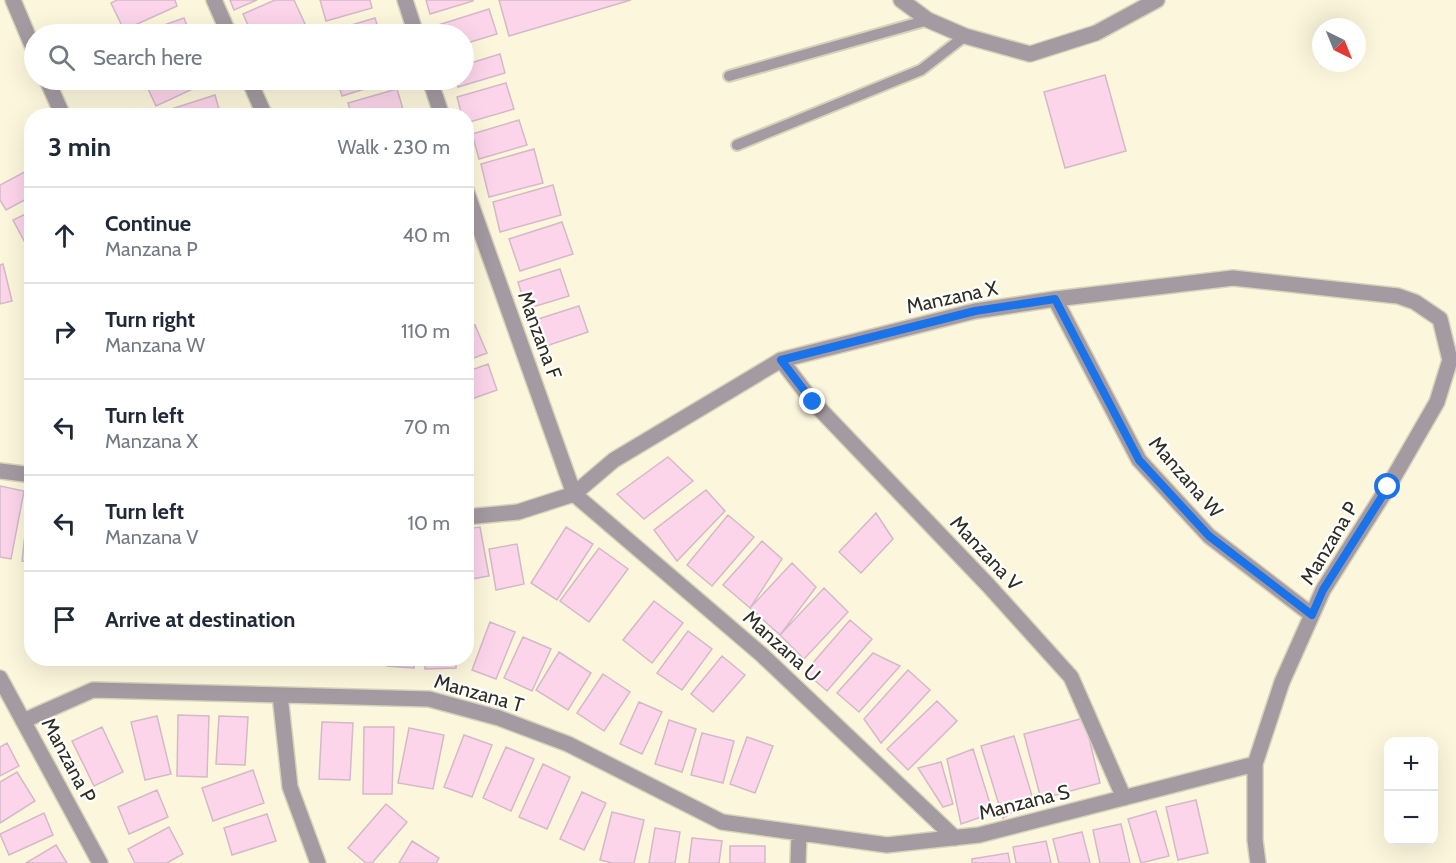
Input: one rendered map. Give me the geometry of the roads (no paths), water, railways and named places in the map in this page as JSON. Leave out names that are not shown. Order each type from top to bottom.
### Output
[{"type":"street","points":[[13,0],[24,26]]},
{"type":"street","points":[[214,0],[225,24]]},
{"type":"street","points":[[405,0],[413,24]]},
{"type":"street","points":[[901,0],[928,20],[965,36],[1030,54],[1096,33],[1156,0]]},
{"type":"street","points":[[51,90],[59,108]]},
{"type":"street","points":[[253,90],[261,108]]},
{"type":"street","points":[[433,90],[439,108]]},
{"type":"street","name":"Manzana F","points":[[474,213],[574,494]]},
{"type":"street","name":"Manzana X","points":[[574,494],[614,460],[781,360],[975,311],[1233,278],[1398,296],[1415,302]]},
{"type":"street","name":"Manzana W","points":[[1055,299],[1139,460],[1209,536],[1312,615]]},
{"type":"street","name":"Manzana P","points":[[1258,863],[1255,840],[1255,765],[1282,682],[1323,590],[1388,487],[1437,402],[1450,360],[1440,319],[1415,302]]},
{"type":"street","name":"Manzana V","points":[[781,360],[813,402],[988,585],[1071,677],[1124,798]]},
{"type":"street","points":[[0,471],[24,474]]},
{"type":"street","points":[[474,516],[518,512],[574,494]]},
{"type":"street","name":"Manzana U","points":[[574,494],[761,654],[955,838]]},
{"type":"street","name":"Manzana P","points":[[0,678],[100,863]]},
{"type":"street","name":"Manzana T","points":[[23,721],[93,690],[429,699],[498,718],[568,744],[722,822],[799,833]]},
{"type":"street","points":[[280,695],[290,787],[318,863]]},
{"type":"street","name":"Manzana S","points":[[799,833],[887,845],[979,835],[1255,765]]},
{"type":"street","points":[[798,863],[799,833]]},
{"type":"lane","points":[[729,76],[928,20]]},
{"type":"lane","points":[[737,145],[921,70],[965,36]]}]
